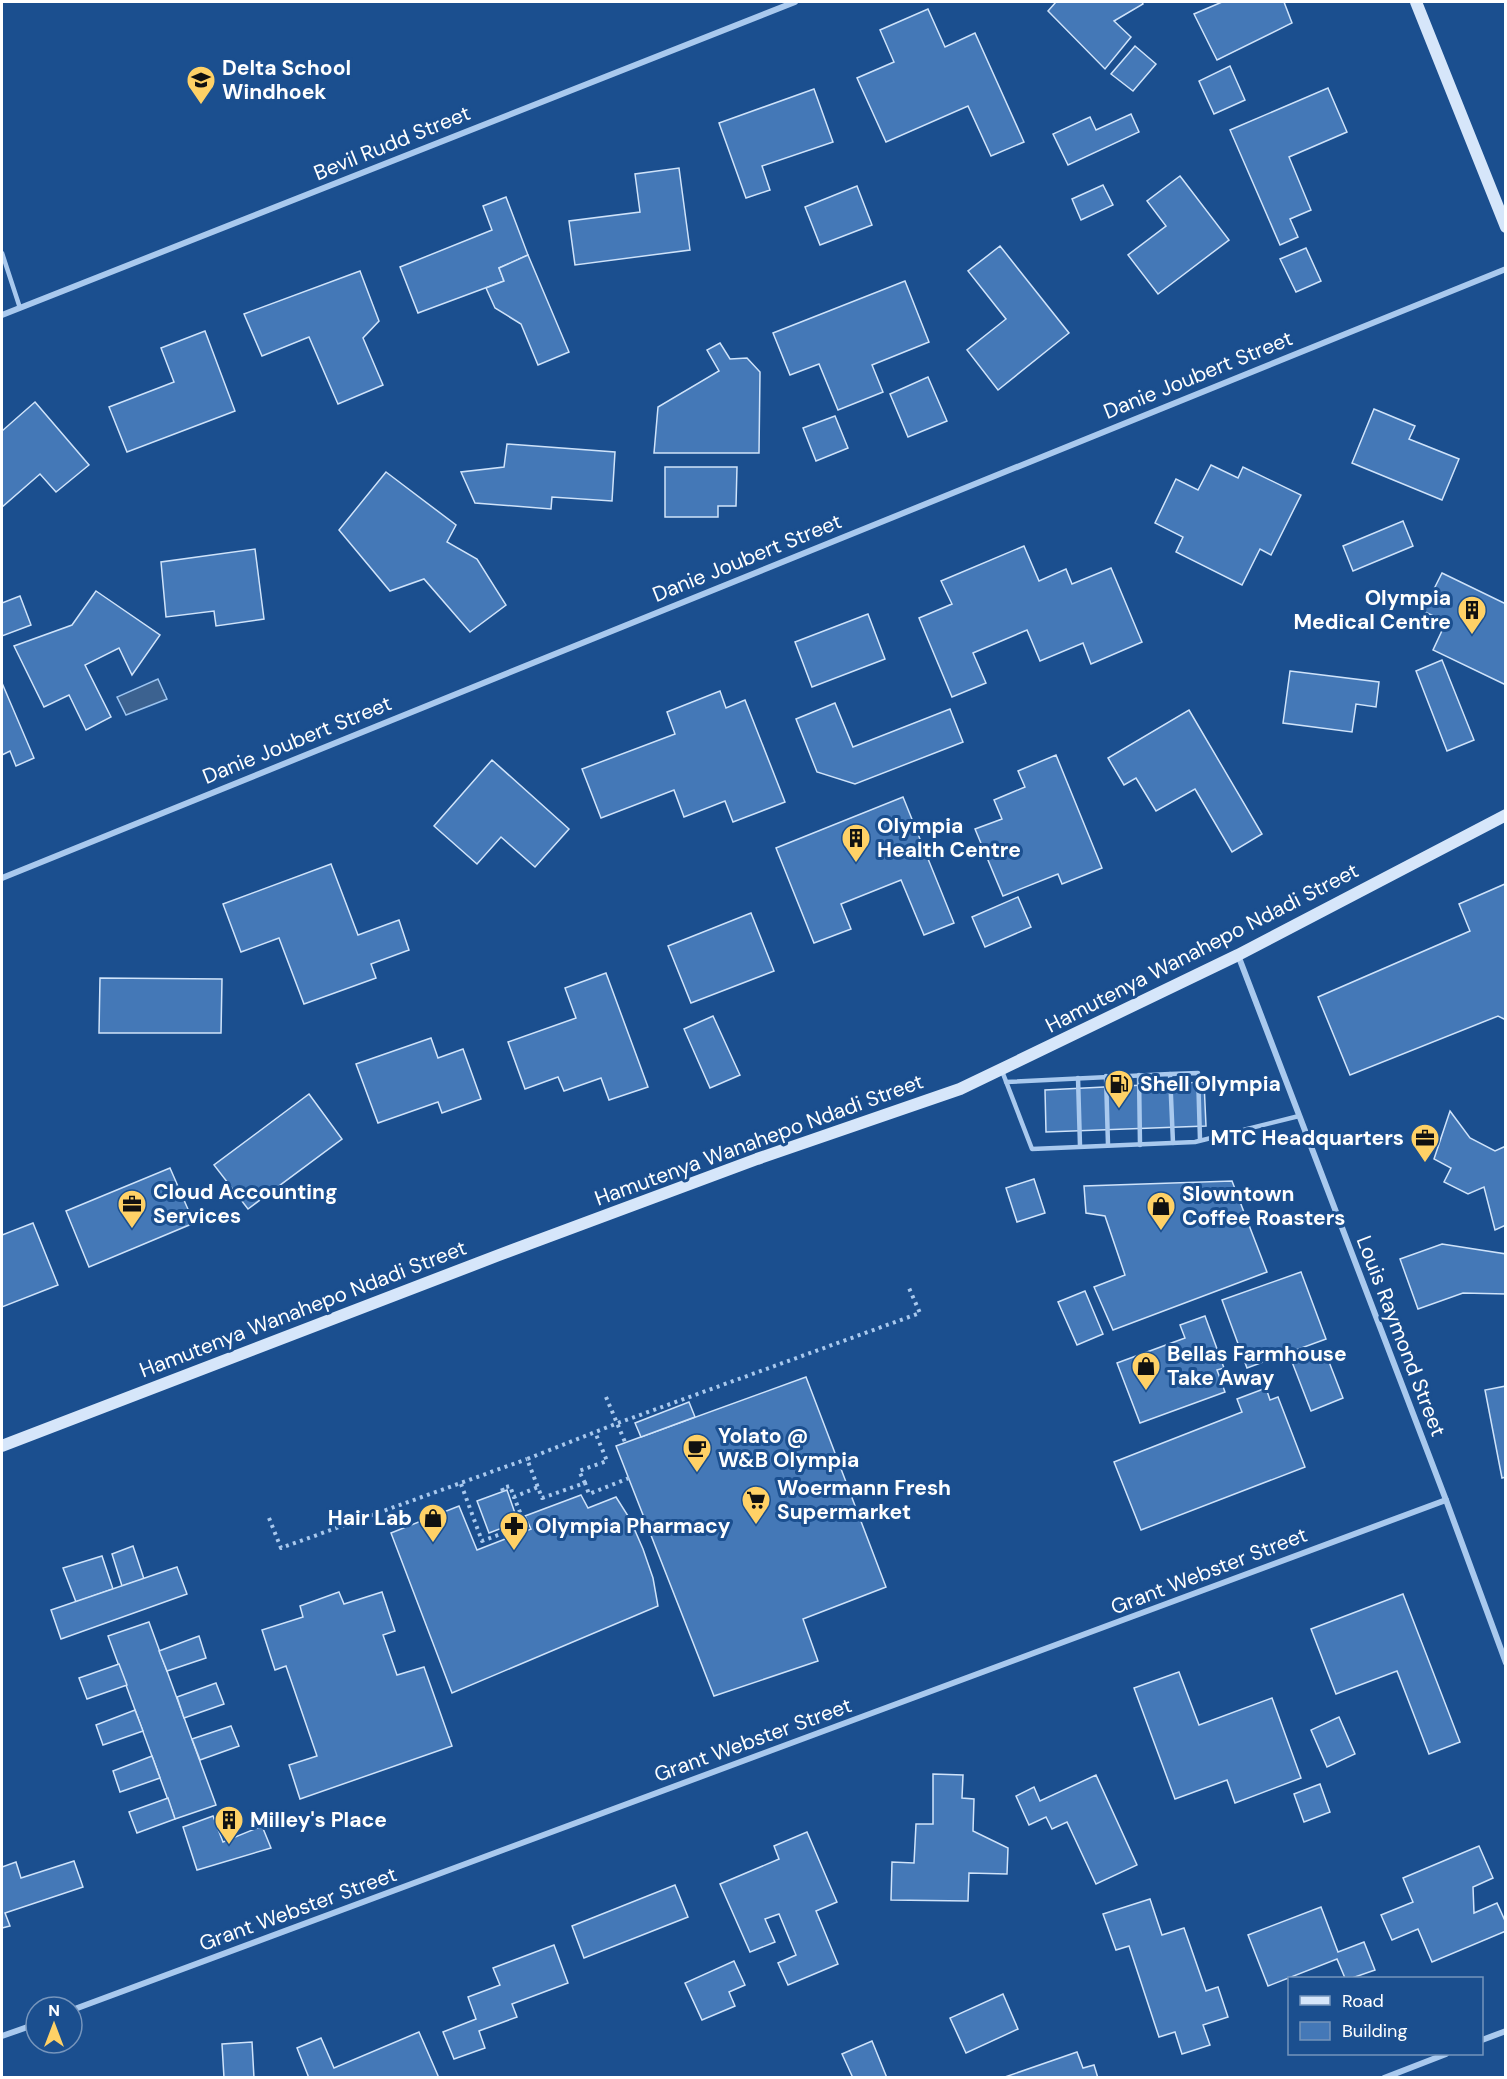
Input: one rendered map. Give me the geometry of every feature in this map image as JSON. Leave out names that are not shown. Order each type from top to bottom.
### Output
[{"type":"street","name":"Bevil Rudd Street","points":[[2,315],[795,2]]},
{"type":"street","points":[[1416,2],[1506,227]]},
{"type":"street","name":"Danie Joubert Street","points":[[2,878],[1506,269]]},
{"type":"street","name":"Hamutenya Wanahepo Ndadi Street","points":[[2,1446],[522,1246],[757,1159],[960,1089],[1238,955],[1506,815]]},
{"type":"street","name":"Louis Raymond Street","points":[[1238,955],[1506,1663]]},
{"type":"street","name":"Grant Webster Street","points":[[84,2006],[1446,1500]]},
{"type":"street","points":[[2,2036],[24,2028]]},
{"type":"street","points":[[1483,2040],[1506,2031]]},
{"type":"street","points":[[1384,2078],[1443,2055]]},
{"type":"lane","points":[[2,253],[21,308]]},
{"type":"lane","points":[[1001,1069],[1032,1149],[1200,1140],[1299,1116]]},
{"type":"lane","points":[[1006,1082],[1198,1073],[1200,1140]]},
{"type":"lane","points":[[1170,1074],[1173,1143]]},
{"type":"lane","points":[[1139,1075],[1140,1145]]},
{"type":"lane","points":[[1106,1076],[1108,1145]]},
{"type":"lane","points":[[1078,1078],[1080,1146]]},
{"type":"path","points":[[269,1518],[281,1548],[461,1484],[618,1423],[920,1313],[909,1288]]},
{"type":"path","points":[[606,1397],[625,1442]]},
{"type":"path","points":[[595,1432],[607,1461],[579,1471],[589,1494],[629,1478]]},
{"type":"path","points":[[526,1460],[542,1498],[585,1483]]},
{"type":"path","points":[[461,1484],[482,1541],[525,1524],[510,1486],[502,1488],[503,1491]]},
{"type":"path","points":[[514,1497],[537,1487]]},
{"type":"water","points":[[158,679],[167,699],[126,715],[117,697]]},
{"type":"building","points":[[1056,2],[1142,2],[1143,4],[1114,21],[1131,37],[1105,69],[1048,11]]},
{"type":"building","points":[[1222,2],[1284,2],[1292,23],[1217,60],[1194,14]]},
{"type":"building","points":[[928,9],[945,47],[975,33],[1024,142],[991,156],[968,106],[886,142],[857,78],[894,62],[880,30]]},
{"type":"building","points":[[1135,46],[1156,64],[1133,91],[1111,74]]},
{"type":"building","points":[[1230,66],[1245,100],[1214,114],[1199,81]]},
{"type":"building","points":[[1328,88],[1347,132],[1289,157],[1311,210],[1290,219],[1298,237],[1280,245],[1230,130]]},
{"type":"building","points":[[814,89],[833,142],[762,166],[770,190],[746,198],[719,123]]},
{"type":"building","points":[[1131,114],[1139,132],[1068,165],[1053,134],[1090,117],[1096,130]]},
{"type":"building","points":[[679,168],[690,250],[575,265],[569,221],[640,212],[635,174]]},
{"type":"building","points":[[1180,176],[1229,240],[1158,294],[1128,255],[1166,226],[1147,201]]},
{"type":"building","points":[[1103,185],[1113,205],[1081,220],[1072,199]]},
{"type":"building","points":[[857,186],[872,225],[820,245],[805,207]]},
{"type":"building","points":[[506,197],[528,255],[499,268],[504,281],[418,313],[400,267],[492,230],[483,206]]},
{"type":"building","points":[[1000,246],[1069,333],[998,390],[967,350],[1006,319],[968,271]]},
{"type":"building","points":[[1306,248],[1321,281],[1296,292],[1280,259]]},
{"type":"building","points":[[528,255],[569,352],[538,365],[521,324],[495,308],[486,288],[504,281],[499,268]]},
{"type":"building","points":[[360,271],[379,321],[363,338],[383,385],[338,404],[309,337],[262,356],[244,314]]},
{"type":"building","points":[[905,281],[929,342],[872,365],[883,392],[838,410],[819,364],[790,375],[773,333]]},
{"type":"building","points":[[205,331],[235,411],[127,452],[109,407],[174,382],[161,348]]},
{"type":"building","points":[[720,343],[730,359],[747,358],[760,372],[759,453],[654,453],[658,407],[719,371],[707,350]]},
{"type":"building","points":[[928,377],[947,421],[908,437],[890,394]]},
{"type":"building","points":[[35,402],[89,465],[56,492],[40,474],[2,507],[2,431]]},
{"type":"building","points":[[1374,409],[1415,426],[1409,439],[1459,459],[1442,500],[1352,463]]},
{"type":"building","points":[[835,416],[848,448],[816,461],[803,428]]},
{"type":"building","points":[[507,444],[615,452],[612,501],[552,497],[551,509],[475,503],[461,472],[504,467]]},
{"type":"building","points":[[1211,465],[1238,478],[1243,467],[1301,495],[1271,555],[1260,549],[1242,585],[1176,552],[1183,537],[1155,523],[1176,479],[1198,490]]},
{"type":"building","points":[[665,467],[737,467],[736,506],[718,506],[718,517],[665,517]]},
{"type":"building","points":[[386,472],[456,525],[447,542],[477,559],[506,605],[470,632],[424,579],[390,591],[339,530]]},
{"type":"building","points":[[1403,521],[1413,546],[1353,571],[1343,546]]},
{"type":"building","points":[[1024,546],[1039,581],[1066,569],[1072,584],[1111,568],[1142,642],[1091,664],[1083,643],[1040,661],[1027,630],[973,653],[986,683],[952,697],[919,618],[952,604],[941,581]]},
{"type":"building","points":[[255,549],[264,619],[216,626],[214,611],[166,617],[161,562]]},
{"type":"building","name":"Olympia Medical Centre","points":[[1442,573],[1506,604],[1506,685],[1433,650],[1446,622],[1423,611]]},
{"type":"building","points":[[96,591],[160,635],[132,675],[119,648],[85,665],[111,717],[86,730],[69,695],[44,707],[14,646],[72,625]]},
{"type":"building","points":[[20,596],[31,625],[2,636],[2,603]]},
{"type":"building","points":[[868,614],[885,659],[812,687],[795,642]]},
{"type":"building","points":[[1442,660],[1474,740],[1447,751],[1416,671]]},
{"type":"building","points":[[1290,671],[1379,682],[1376,707],[1356,704],[1352,732],[1283,723]]},
{"type":"building","points":[[2,683],[34,758],[16,766],[10,751],[2,755]]},
{"type":"building","points":[[720,691],[726,708],[745,700],[785,802],[733,822],[725,801],[684,817],[674,790],[601,818],[582,769],[675,734],[667,712]]},
{"type":"building","points":[[835,703],[853,747],[950,709],[963,742],[855,784],[817,772],[796,719]]},
{"type":"building","points":[[1189,710],[1262,834],[1232,852],[1195,789],[1156,811],[1136,778],[1124,785],[1108,758]]},
{"type":"building","points":[[1056,755],[1102,868],[1062,884],[1058,874],[1003,896],[975,829],[1002,819],[994,800],[1025,787],[1018,771]]},
{"type":"building","points":[[492,760],[569,829],[535,867],[501,837],[477,864],[434,826]]},
{"type":"building","name":"Olympia Health Centre","points":[[903,797],[954,923],[924,935],[901,880],[841,904],[851,929],[814,943],[776,848]]},
{"type":"building","points":[[331,864],[358,935],[399,920],[409,950],[371,964],[376,978],[304,1004],[279,938],[241,952],[223,904]]},
{"type":"building","points":[[1505,884],[1506,1020],[1498,1016],[1350,1075],[1318,997],[1470,931],[1459,904]]},
{"type":"building","points":[[1018,897],[1031,927],[985,947],[972,917]]},
{"type":"building","points":[[751,913],[774,971],[691,1003],[668,946]]},
{"type":"building","points":[[606,973],[648,1087],[609,1100],[601,1078],[564,1091],[558,1077],[525,1089],[508,1042],[576,1018],[565,988]]},
{"type":"building","points":[[100,978],[222,979],[221,1033],[99,1033]]},
{"type":"building","points":[[713,1016],[740,1075],[710,1088],[684,1029]]},
{"type":"building","points":[[431,1038],[438,1058],[463,1049],[481,1099],[442,1113],[438,1102],[378,1123],[356,1064]]},
{"type":"building","points":[[1204,1082],[1206,1126],[1046,1132],[1045,1090]]},
{"type":"building","points":[[309,1094],[342,1139],[248,1209],[214,1165]]},
{"type":"building","points":[[1450,1111],[1470,1138],[1495,1151],[1506,1146],[1506,1225],[1495,1230],[1484,1187],[1468,1194],[1444,1182],[1451,1168],[1434,1159]]},
{"type":"building","points":[[170,1168],[194,1223],[89,1267],[66,1211]]},
{"type":"building","points":[[1034,1179],[1045,1213],[1017,1222],[1006,1188]]},
{"type":"building","points":[[1232,1181],[1267,1272],[1113,1330],[1094,1287],[1125,1275],[1105,1216],[1086,1213],[1084,1186]]},
{"type":"building","points":[[33,1223],[58,1285],[2,1307],[2,1235]]},
{"type":"building","points":[[1442,1244],[1506,1254],[1506,1294],[1463,1293],[1418,1309],[1400,1259]]},
{"type":"building","points":[[1301,1272],[1326,1339],[1247,1368],[1222,1300]]},
{"type":"building","points":[[1085,1291],[1103,1334],[1077,1345],[1058,1302]]},
{"type":"building","points":[[1205,1316],[1224,1368],[1217,1370],[1225,1392],[1140,1423],[1117,1363],[1185,1338],[1180,1325]]},
{"type":"building","points":[[1324,1349],[1343,1398],[1311,1411],[1292,1362]]},
{"type":"building","points":[[806,1377],[886,1587],[803,1619],[818,1661],[714,1696],[616,1446]]},
{"type":"building","points":[[1506,1386],[1506,1477],[1502,1478],[1485,1390]]},
{"type":"building","points":[[1266,1388],[1270,1400],[1278,1397],[1305,1467],[1141,1530],[1114,1462],[1242,1412],[1237,1399]]},
{"type":"building","points":[[689,1402],[695,1417],[641,1437],[635,1423]]},
{"type":"building","points":[[507,1490],[518,1522],[489,1533],[477,1501]]},
{"type":"building","points":[[581,1495],[588,1508],[616,1497],[630,1519],[643,1549],[653,1578],[658,1606],[452,1693],[391,1533],[459,1506],[477,1550],[531,1529],[525,1516]]},
{"type":"building","points":[[133,1546],[144,1579],[122,1586],[112,1554]]},
{"type":"building","points":[[102,1556],[113,1589],[76,1602],[63,1568]]},
{"type":"building","points":[[177,1567],[187,1594],[61,1639],[51,1610]]},
{"type":"building","points":[[339,1592],[344,1604],[382,1592],[395,1631],[383,1635],[397,1675],[424,1667],[452,1746],[300,1799],[289,1765],[317,1756],[286,1666],[275,1670],[262,1630],[303,1617],[300,1606]]},
{"type":"building","points":[[1403,1594],[1460,1742],[1429,1754],[1397,1671],[1336,1694],[1311,1629]]},
{"type":"building","points":[[149,1622],[216,1805],[175,1819],[108,1636]]},
{"type":"building","points":[[199,1636],[206,1658],[167,1671],[159,1651]]},
{"type":"building","points":[[119,1664],[127,1685],[87,1699],[79,1678]]},
{"type":"building","points":[[1179,1672],[1199,1725],[1272,1698],[1301,1778],[1235,1803],[1227,1780],[1175,1799],[1134,1688]]},
{"type":"building","points":[[216,1683],[224,1704],[184,1718],[177,1697]]},
{"type":"building","points":[[135,1710],[143,1731],[103,1745],[96,1725]]},
{"type":"building","points":[[1339,1717],[1355,1754],[1327,1767],[1311,1730]]},
{"type":"building","points":[[231,1726],[239,1746],[200,1760],[192,1739]]},
{"type":"building","points":[[152,1756],[160,1778],[120,1792],[113,1771]]},
{"type":"building","points":[[933,1774],[963,1775],[962,1798],[974,1799],[973,1831],[1008,1848],[1007,1874],[969,1873],[968,1901],[891,1900],[892,1862],[914,1863],[916,1824],[933,1824]]},
{"type":"building","points":[[1096,1775],[1137,1865],[1096,1884],[1067,1822],[1052,1829],[1046,1817],[1029,1825],[1016,1796],[1034,1787],[1040,1801]]},
{"type":"building","points":[[1320,1784],[1330,1812],[1304,1822],[1294,1794]]},
{"type":"building","points":[[168,1798],[175,1819],[137,1833],[129,1812]]},
{"type":"building","name":"Milley's Place","points":[[213,1816],[223,1842],[262,1826],[271,1848],[197,1870],[183,1827]]},
{"type":"building","points":[[807,1832],[837,1902],[816,1911],[838,1964],[788,1985],[778,1963],[796,1955],[779,1914],[765,1919],[775,1942],[750,1952],[720,1884],[779,1859],[774,1846]]},
{"type":"building","points":[[1479,1846],[1493,1878],[1473,1887],[1474,1913],[1497,1903],[1506,1923],[1506,1931],[1432,1962],[1418,1929],[1392,1940],[1381,1915],[1413,1902],[1403,1878]]},
{"type":"building","points":[[74,1861],[83,1887],[5,1913],[10,1926],[2,1928],[2,1867],[16,1862],[21,1878]]},
{"type":"building","points":[[675,1885],[688,1917],[584,1958],[572,1926]]},
{"type":"building","points":[[1150,1899],[1162,1935],[1184,1928],[1206,1991],[1218,1987],[1228,2017],[1203,2025],[1210,2045],[1182,2054],[1175,2032],[1159,2037],[1129,1946],[1116,1950],[1103,1914]]},
{"type":"building","points":[[1321,1907],[1338,1952],[1364,1942],[1375,1970],[1355,1977],[1345,1977],[1337,1959],[1268,1986],[1248,1935]]},
{"type":"building","points":[[554,1945],[568,1983],[512,2004],[517,2017],[479,2031],[485,2048],[454,2059],[443,2032],[476,2019],[468,1997],[500,1985],[493,1968]]},
{"type":"building","points":[[734,1961],[745,1985],[729,1992],[735,2006],[702,2020],[685,1983]]},
{"type":"building","points":[[1003,1994],[1018,2029],[966,2053],[950,2018]]},
{"type":"building","points":[[419,2032],[439,2078],[309,2078],[297,2048],[321,2038],[334,2068]]},
{"type":"building","points":[[872,2041],[887,2078],[853,2078],[842,2054]]},
{"type":"building","points":[[252,2042],[254,2078],[224,2078],[222,2044]]},
{"type":"building","points":[[1077,2052],[1083,2068],[1094,2065],[1098,2078],[1002,2078]]},
{"type":"place","name":"Delta School Windhoek","points":[[201,106]]},
{"type":"place","name":"Olympia Medical Centre","points":[[1472,636]]},
{"type":"place","name":"Olympia Health Centre","points":[[856,864]]},
{"type":"place","name":"Shell Olympia","points":[[1119,1110]]},
{"type":"place","name":"MTC Headquarters","points":[[1425,1164]]},
{"type":"place","name":"Cloud Accounting Services","points":[[132,1230]]},
{"type":"place","name":"Slowntown Coffee Roasters","points":[[1161,1232]]},
{"type":"place","name":"Bellas Farmhouse Take Away","points":[[1146,1392]]},
{"type":"place","name":"Yolato @ W&B Olympia","points":[[697,1474]]},
{"type":"place","name":"Woermann Fresh Supermarket","points":[[756,1526]]},
{"type":"place","name":"Hair Lab","points":[[433,1544]]},
{"type":"place","name":"Olympia Pharmacy","points":[[514,1552]]},
{"type":"place","name":"Milley's Place","points":[[229,1846]]}]
